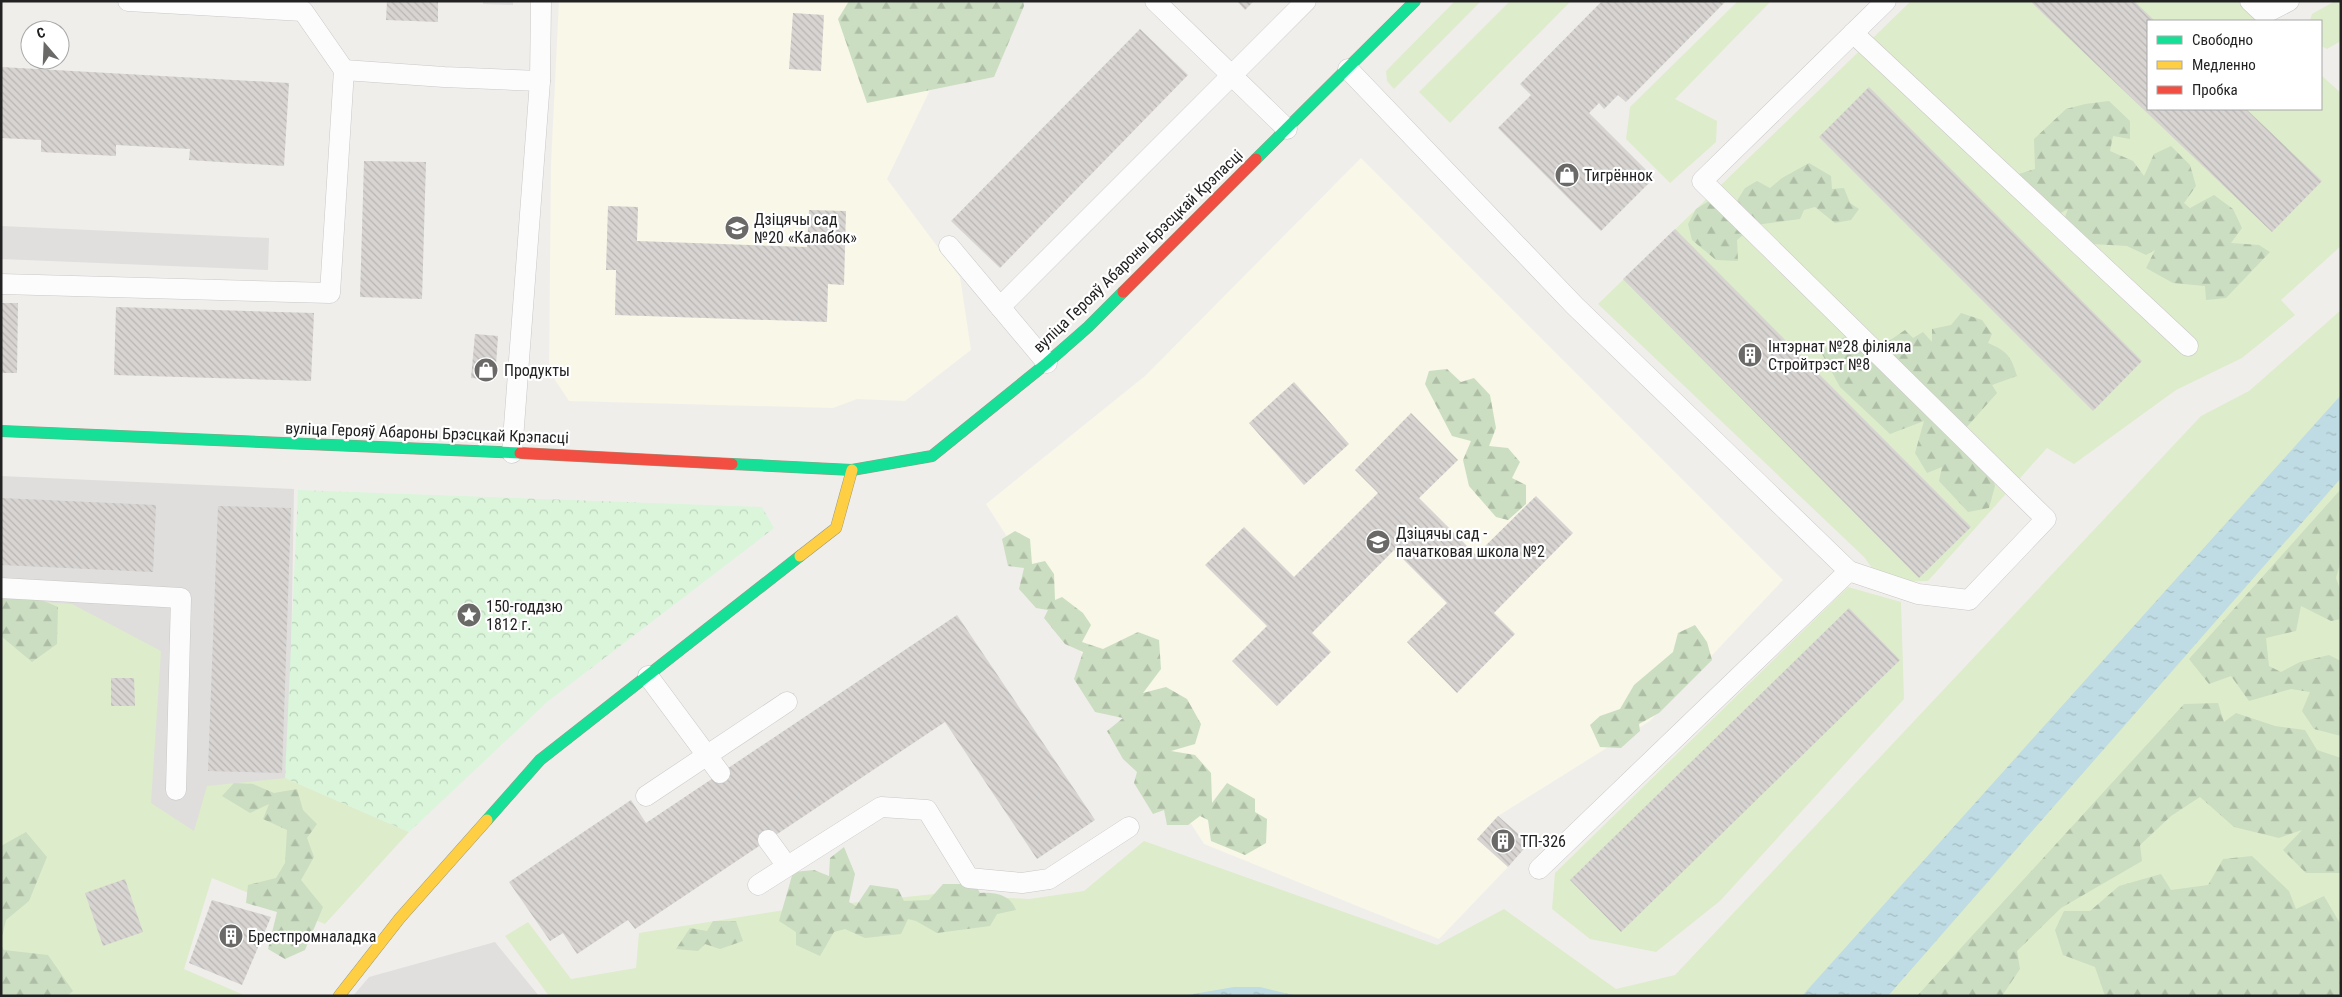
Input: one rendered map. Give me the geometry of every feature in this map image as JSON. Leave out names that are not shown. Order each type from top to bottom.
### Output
[{"type":"main road","name":"вуліца Герояў Абароны Брэсцкай Крэпасці","points":[[1,431],[852,470],[932,456],[1047,363],[1088,327],[1415,1]]},
{"type":"main road","points":[[339,996],[400,918],[540,760],[836,528],[852,470]]},
{"type":"lane","points":[[1,284],[330,293],[344,70],[303,12],[128,1]]},
{"type":"lane","points":[[512,453],[540,81],[540,1]]},
{"type":"lane","points":[[1155,1],[1287,129]]},
{"type":"lane","points":[[1000,306],[1306,1]]},
{"type":"lane","points":[[1348,69],[1575,306],[1849,571],[1918,594],[1969,600],[2046,519],[1702,181],[1886,1]]},
{"type":"lane","points":[[2250,1],[2264,14],[2289,1]]},
{"type":"lane","points":[[1853,33],[2188,346]]},
{"type":"lane","points":[[344,70],[540,81]]},
{"type":"lane","points":[[949,246],[1047,363]]},
{"type":"lane","points":[[1540,869],[1849,571]]},
{"type":"lane","points":[[1,588],[181,598],[176,790]]},
{"type":"lane","points":[[648,676],[720,773]]},
{"type":"lane","points":[[646,796],[787,702]]},
{"type":"lane","points":[[758,886],[881,807],[927,810],[970,878],[1022,883],[1049,879],[1129,827]]},
{"type":"lane","points":[[768,840],[787,866]]},
{"type":"shaded area","points":[[483,1],[513,1],[513,5],[483,4]]},
{"type":"shaded area","name":"Дзіцячы сад №20 «Калабок»","points":[[559,1],[973,1],[887,179],[960,277],[971,350],[905,401],[857,399],[833,408],[569,401],[549,371],[551,163]]},
{"type":"shaded area","name":"Дзіцячы сад - пачатковая школа №2","points":[[1361,158],[1783,580],[1650,721],[1498,816],[1477,839],[1508,867],[1439,939],[1204,844],[986,504],[1145,376]]},
{"type":"shaded area","points":[[1,226],[269,238],[268,270],[1,259]]},
{"type":"shaded area","points":[[1,476],[294,489],[289,777],[1,996]]},
{"type":"shaded area","points":[[495,942],[539,996],[353,996],[369,977]]},
{"type":"green space","points":[[849,1],[1023,1],[1024,6],[994,77],[867,103],[838,19]]},
{"type":"green space","points":[[1455,1],[1481,1],[1394,89],[1387,81],[1386,71]]},
{"type":"green space","points":[[1510,1],[1571,1],[1450,123],[1419,92]]},
{"type":"green space","points":[[1738,1],[1771,1],[1675,99],[1717,121],[1716,142],[1670,183],[1626,139],[1630,107]]},
{"type":"green space","points":[[1911,1],[2239,1],[2260,20],[2147,20],[2147,110],[2322,110],[2322,76],[2341,93],[2341,246],[2281,300],[2295,315],[2242,358],[2176,390],[2074,464],[2047,448],[1928,581],[1882,582],[1864,557],[1598,304]]},
{"type":"green space","points":[[2335,1],[2341,1],[2341,41],[2327,49],[2322,46],[2322,20],[2310,20],[2312,14]]},
{"type":"green space","points":[[2109,101],[2130,121],[2130,139],[2113,136],[2110,151],[2133,161],[2144,176],[2154,154],[2171,146],[2190,165],[2196,186],[2184,203],[2190,208],[2214,195],[2233,209],[2242,228],[2231,243],[2259,245],[2270,252],[2226,298],[2206,300],[2205,286],[2173,283],[2146,268],[2155,250],[2146,255],[2127,246],[2092,244],[2064,220],[2068,209],[2055,216],[2027,197],[2019,174],[2035,169],[2034,139],[2066,109]]},
{"type":"green space","points":[[1809,163],[1831,176],[1832,189],[1844,188],[1850,203],[1859,209],[1851,220],[1835,223],[1815,207],[1804,210],[1800,219],[1755,225],[1737,240],[1738,261],[1716,260],[1692,240],[1688,224],[1696,209],[1717,196],[1735,204],[1745,188],[1757,181],[1770,188],[1782,178]]},
{"type":"green space","points":[[2341,310],[2341,996],[549,996],[505,936],[528,922],[571,979],[636,968],[639,933],[785,910],[934,894],[1029,899],[1084,891],[1144,841],[1437,945],[1504,909],[1616,989],[1675,975],[2201,416],[2249,391]]},
{"type":"green space","points":[[1961,313],[1982,320],[1992,334],[1988,343],[2007,355],[2013,364],[2017,376],[1992,385],[1997,393],[1965,429],[1989,462],[1995,486],[1989,508],[1968,512],[1939,481],[1942,467],[1927,473],[1915,453],[1924,421],[1890,434],[1840,387],[1821,352],[1837,341],[1849,337],[1862,339],[1880,347],[1905,330],[1913,338],[1923,332],[1932,342],[1932,329],[1951,325]]},
{"type":"green space","points":[[1447,369],[1461,382],[1474,378],[1490,395],[1496,428],[1489,446],[1508,448],[1520,462],[1512,478],[1526,485],[1526,504],[1508,520],[1496,517],[1469,486],[1463,460],[1471,441],[1452,436],[1425,384],[1429,371]]},
{"type":"green space","points":[[2341,489],[2341,560],[2336,578],[2341,592],[2341,619],[2331,621],[2301,606],[2296,631],[2266,638],[2269,666],[2281,672],[2300,662],[2329,655],[2341,661],[2341,736],[2314,729],[2302,711],[2310,692],[2291,689],[2249,701],[2231,676],[2209,684],[2189,659]]},
{"type":"green space","points":[[298,490],[762,507],[774,528],[547,702],[409,832],[285,778]]},
{"type":"green space","points":[[1015,531],[1030,539],[1032,564],[1045,561],[1054,574],[1055,600],[1062,597],[1083,613],[1091,625],[1082,642],[1103,649],[1138,632],[1159,640],[1161,669],[1143,693],[1166,687],[1187,699],[1201,724],[1195,744],[1171,751],[1195,755],[1211,773],[1212,803],[1227,783],[1255,799],[1255,812],[1267,819],[1266,843],[1245,855],[1211,841],[1208,820],[1200,816],[1188,825],[1167,825],[1164,810],[1153,814],[1134,783],[1137,772],[1123,759],[1107,731],[1123,718],[1095,712],[1074,679],[1083,652],[1065,644],[1044,618],[1048,610],[1036,608],[1019,589],[1024,568],[1008,566],[1002,539]]},
{"type":"green space","points":[[11,587],[58,607],[57,644],[32,662],[1,636],[1,592]]},
{"type":"green space","points":[[1848,587],[1901,602],[1904,699],[1720,901],[1656,952],[1590,939],[1552,909],[1555,873]]},
{"type":"green space","points":[[1,599],[72,604],[161,651],[151,803],[194,831],[207,786],[285,778],[409,832],[325,924],[212,878],[184,969],[246,996],[1,996]]},
{"type":"green space","points":[[1695,625],[1707,642],[1712,660],[1659,713],[1639,724],[1640,731],[1621,748],[1600,747],[1590,725],[1600,716],[1620,709],[1634,685],[1673,652],[1678,633]]},
{"type":"green space","points":[[2218,703],[2224,722],[2236,713],[2275,726],[2305,730],[2317,750],[2341,758],[2341,873],[2306,873],[2283,850],[2302,830],[2279,838],[2234,827],[2200,797],[2171,816],[2140,845],[2142,861],[2061,908],[2017,951],[2020,969],[2002,996],[1917,996],[2184,704]]},
{"type":"green space","points":[[234,783],[253,784],[274,793],[297,789],[303,810],[317,824],[307,838],[314,857],[301,880],[323,907],[305,950],[285,959],[268,949],[277,912],[246,903],[248,885],[276,878],[285,863],[287,830],[263,819],[269,804],[250,813],[222,796]]},
{"type":"green space","points":[[26,832],[47,857],[29,901],[6,920],[1,940],[1,846]]},
{"type":"green space","points":[[844,847],[855,874],[849,902],[856,906],[870,885],[898,889],[904,901],[929,900],[943,884],[975,884],[980,893],[991,893],[1006,897],[1016,910],[997,914],[990,926],[937,933],[916,921],[908,919],[901,934],[865,938],[845,929],[834,932],[820,956],[796,945],[796,932],[779,921],[793,872],[814,870],[829,876],[830,858]]},
{"type":"green space","points":[[2252,856],[2289,891],[2296,909],[2324,896],[2341,925],[2341,996],[2105,996],[2095,967],[2063,955],[2055,930],[2064,911],[2090,911],[2119,886],[2161,874],[2171,890],[2208,885],[2223,859]]},
{"type":"green space","points":[[713,921],[736,921],[743,941],[720,949],[705,944],[698,951],[676,949],[690,928],[707,931]]},
{"type":"green space","points":[[1,945],[4,950],[48,955],[73,991],[67,996],[1,996]]},
{"type":"water","points":[[2341,395],[2341,478],[1888,996],[1802,996]]},
{"type":"water","points":[[1234,987],[1260,987],[1297,996],[1182,996]]},
{"type":"building","points":[[387,1],[438,1],[438,22],[386,20]]},
{"type":"building","points":[[1237,1],[1254,1],[1245,10]]},
{"type":"building","points":[[1602,1],[1726,1],[1626,102],[1618,95],[1604,109],[1599,103],[1589,113],[1654,178],[1601,231],[1498,128],[1531,95],[1520,84]]},
{"type":"building","points":[[2030,1],[2134,1],[2154,20],[2147,20],[2147,110],[2247,110],[2322,181],[2272,232]]},
{"type":"building","points":[[793,13],[824,15],[821,71],[789,69]]},
{"type":"building","points":[[1140,29],[1188,75],[1000,268],[951,221]]},
{"type":"building","points":[[1,67],[20,68],[20,70],[55,70],[289,83],[284,166],[189,160],[190,149],[116,145],[116,156],[41,152],[41,140],[1,138]]},
{"type":"building","points":[[1869,87],[2142,361],[2093,411],[1819,137]]},
{"type":"building","points":[[364,161],[426,162],[422,299],[360,297]]},
{"type":"building","points":[[608,206],[638,207],[637,241],[807,247],[809,210],[846,211],[844,285],[828,284],[827,322],[615,315],[616,270],[606,270]]},
{"type":"building","name":"Інтэрнат №28 фiлiяла Стройтрэст №8","points":[[1675,229],[1971,527],[1919,578],[1623,279]]},
{"type":"building","points":[[1,303],[18,303],[17,373],[1,373]]},
{"type":"building","points":[[116,307],[314,313],[311,381],[114,375]]},
{"type":"building","points":[[475,334],[498,336],[495,380],[471,378]]},
{"type":"building","points":[[1294,382],[1349,444],[1304,485],[1249,423]]},
{"type":"building","points":[[1411,413],[1458,460],[1419,498],[1476,555],[1536,496],[1573,533],[1494,613],[1515,634],[1457,693],[1407,642],[1447,603],[1394,550],[1312,633],[1331,652],[1277,706],[1232,661],[1267,626],[1205,565],[1244,527],[1294,577],[1378,493],[1355,470]]},
{"type":"building","points":[[1,498],[156,505],[153,572],[1,565]]},
{"type":"building","points":[[218,506],[291,508],[282,773],[208,771]]},
{"type":"building","points":[[1849,608],[1900,660],[1621,932],[1570,880]]},
{"type":"building","points":[[957,615],[1095,820],[1037,859],[945,722],[635,929],[628,920],[577,954],[563,933],[550,941],[509,882],[631,800],[646,823]]},
{"type":"building","points":[[111,678],[134,678],[135,706],[111,706]]},
{"type":"building","name":"ТП-326","points":[[1498,816],[1529,843],[1508,867],[1477,839]]},
{"type":"building","points":[[125,879],[143,932],[103,946],[85,893]]},
{"type":"building","name":"Брестпромналадка","points":[[212,900],[271,917],[242,985],[189,963]]},
{"type":"traffic: fast","points":[[1256,159],[1415,1]]},
{"type":"traffic: fast","points":[[732,464],[852,470],[932,456],[1047,363],[1088,327],[1123,292]]},
{"type":"traffic: fast","points":[[1,431],[520,453]]},
{"type":"traffic: fast","points":[[487,820],[540,760],[800,556]]},
{"type":"traffic: slow","points":[[800,556],[836,528],[852,470]]},
{"type":"traffic: slow","points":[[339,996],[400,918],[487,820]]},
{"type":"traffic: jam","points":[[1123,292],[1256,159]]},
{"type":"traffic: jam","points":[[520,453],[732,464]]},
{"type":"place","name":"Тигрённок","points":[[1567,175]]},
{"type":"place","name":"Дзіцячы сад №20 «Калабок»","points":[[737,228]]},
{"type":"place","name":"Інтэрнат №28 фiлiяла Стройтрэст №8","points":[[1750,355]]},
{"type":"place","name":"Продукты","points":[[486,370]]},
{"type":"place","name":"Дзіцячы сад - пачатковая школа №2","points":[[1378,542]]},
{"type":"place","name":"150-годдзю 1812 г.","points":[[469,615]]},
{"type":"place","name":"ТП-326","points":[[1503,841]]},
{"type":"place","name":"Брестпромналадка","points":[[231,936]]}]
